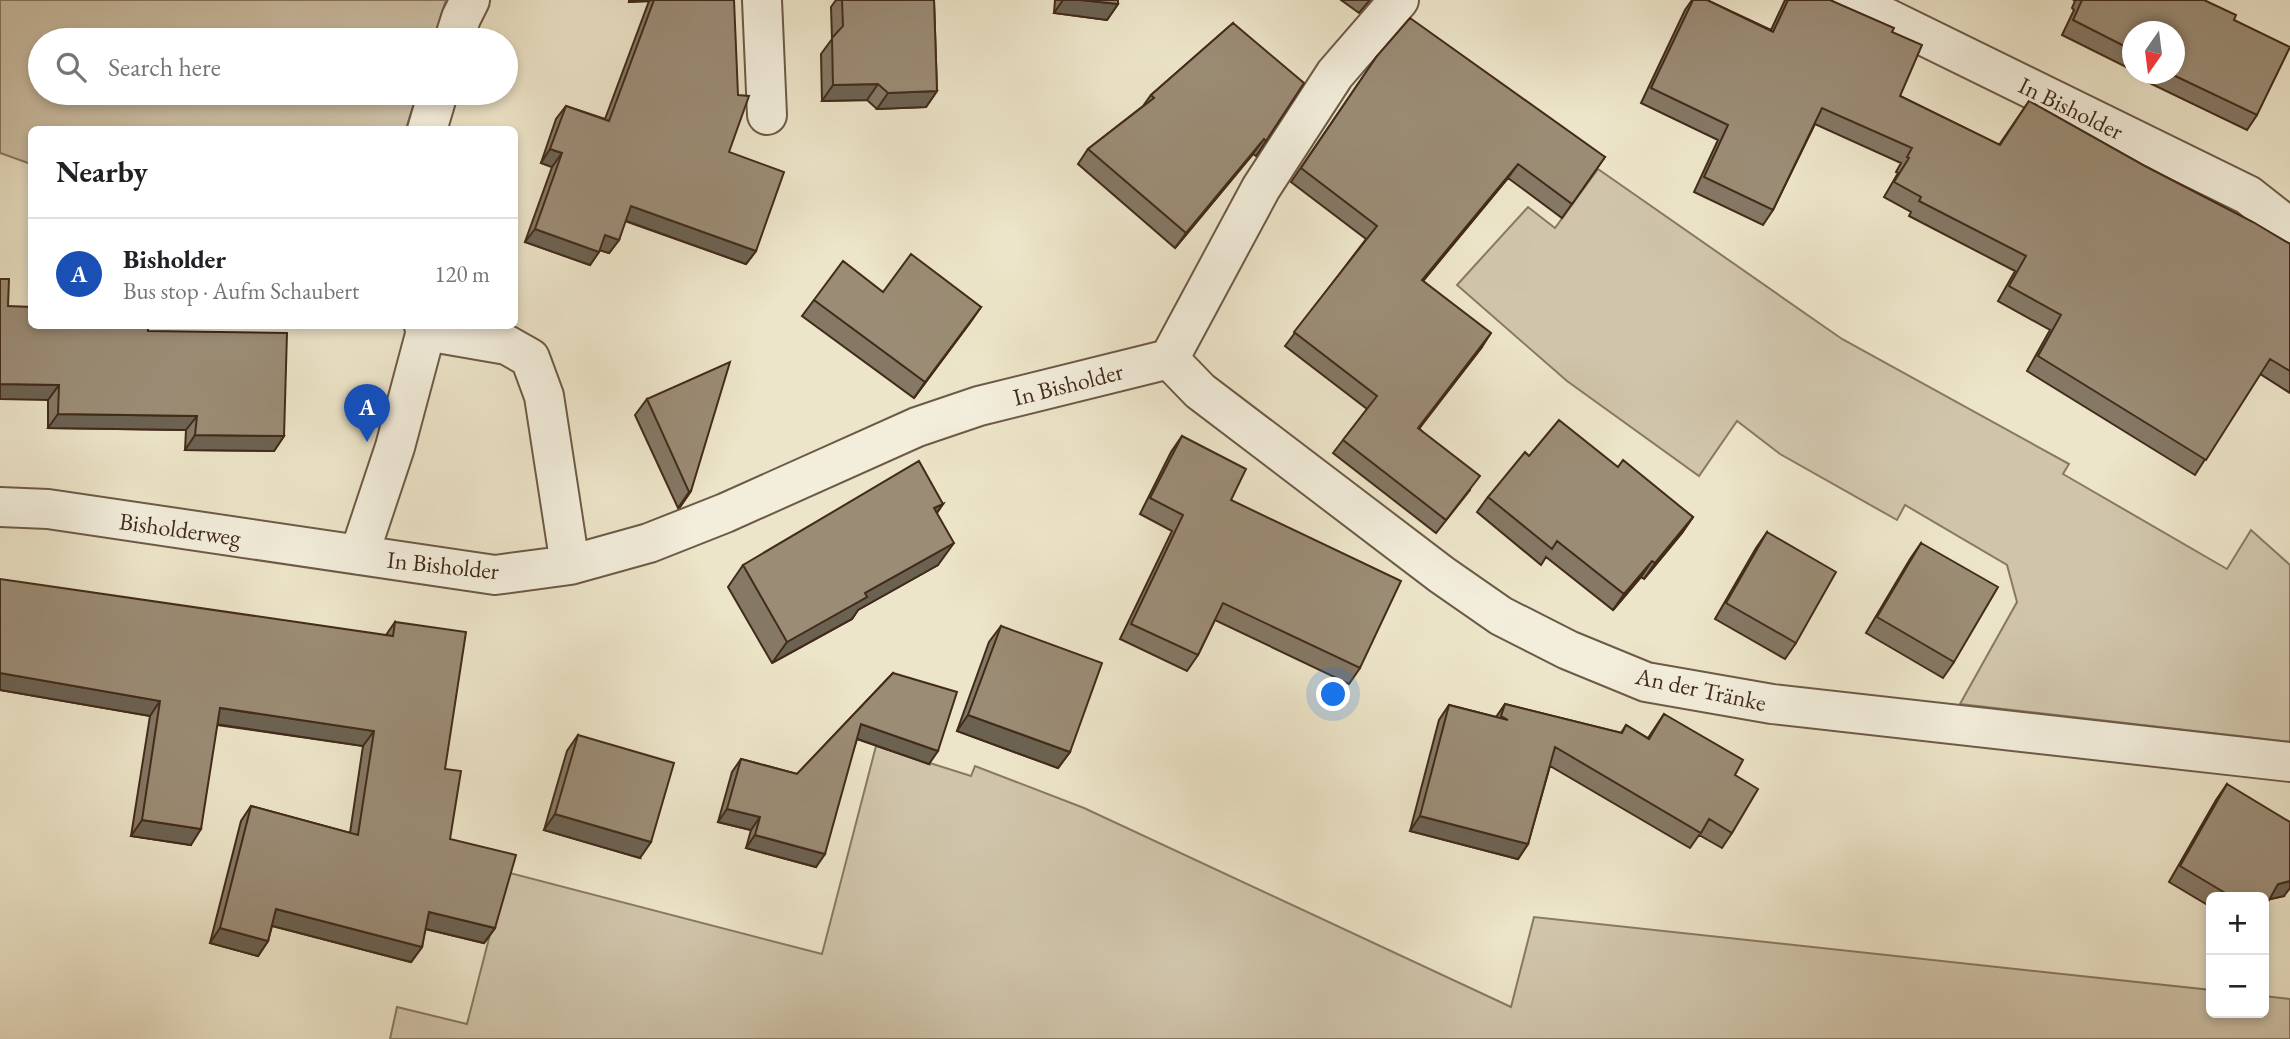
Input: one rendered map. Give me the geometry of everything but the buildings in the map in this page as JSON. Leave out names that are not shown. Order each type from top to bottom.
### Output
[{"type":"street","points":[[458,28],[470,0]]},
{"type":"street","points":[[762,0],[767,115]]},
{"type":"street","points":[[1169,359],[1268,177],[1335,74],[1399,0]]},
{"type":"street","name":"In Bisholder","points":[[1846,0],[2248,195],[2290,228]]},
{"type":"street","points":[[428,126],[434,105]]},
{"type":"street","points":[[359,555],[395,447],[425,329]]},
{"type":"street","points":[[430,329],[507,345],[530,358],[544,396],[570,565]]},
{"type":"street","name":"In Bisholder","points":[[359,555],[495,575],[570,565],[649,543],[725,513],[917,427],[979,406],[1169,359]]},
{"type":"street","name":"An der Tränke","points":[[1169,359],[1200,391],[1442,575],[1501,616],[1568,650],[1646,682],[1772,704],[2290,762]]},
{"type":"street","name":"Bisholderweg","points":[[0,507],[48,509],[359,555]]},
{"type":"shaded area","points":[[0,0],[446,0],[437,28],[28,28],[28,105],[413,105],[407,126],[28,126],[28,163],[0,153]]},
{"type":"shaded area","points":[[1598,169],[1842,339],[2069,464],[2063,474],[2227,569],[2251,530],[2290,565],[2290,742],[1960,704],[2017,602],[2007,565],[1905,505],[1897,520],[1780,454],[1737,421],[1699,476],[1567,381],[1457,285],[1528,207],[1555,228]]},
{"type":"shaded area","points":[[876,746],[971,776],[975,766],[1084,808],[1511,1007],[1534,917],[2206,989],[2206,1018],[2269,1018],[2269,997],[2290,999],[2290,1039],[390,1039],[397,1007],[467,1024],[506,872],[822,954]]},
{"type":"place","name":"Bisholder","points":[[367,442]]}]
